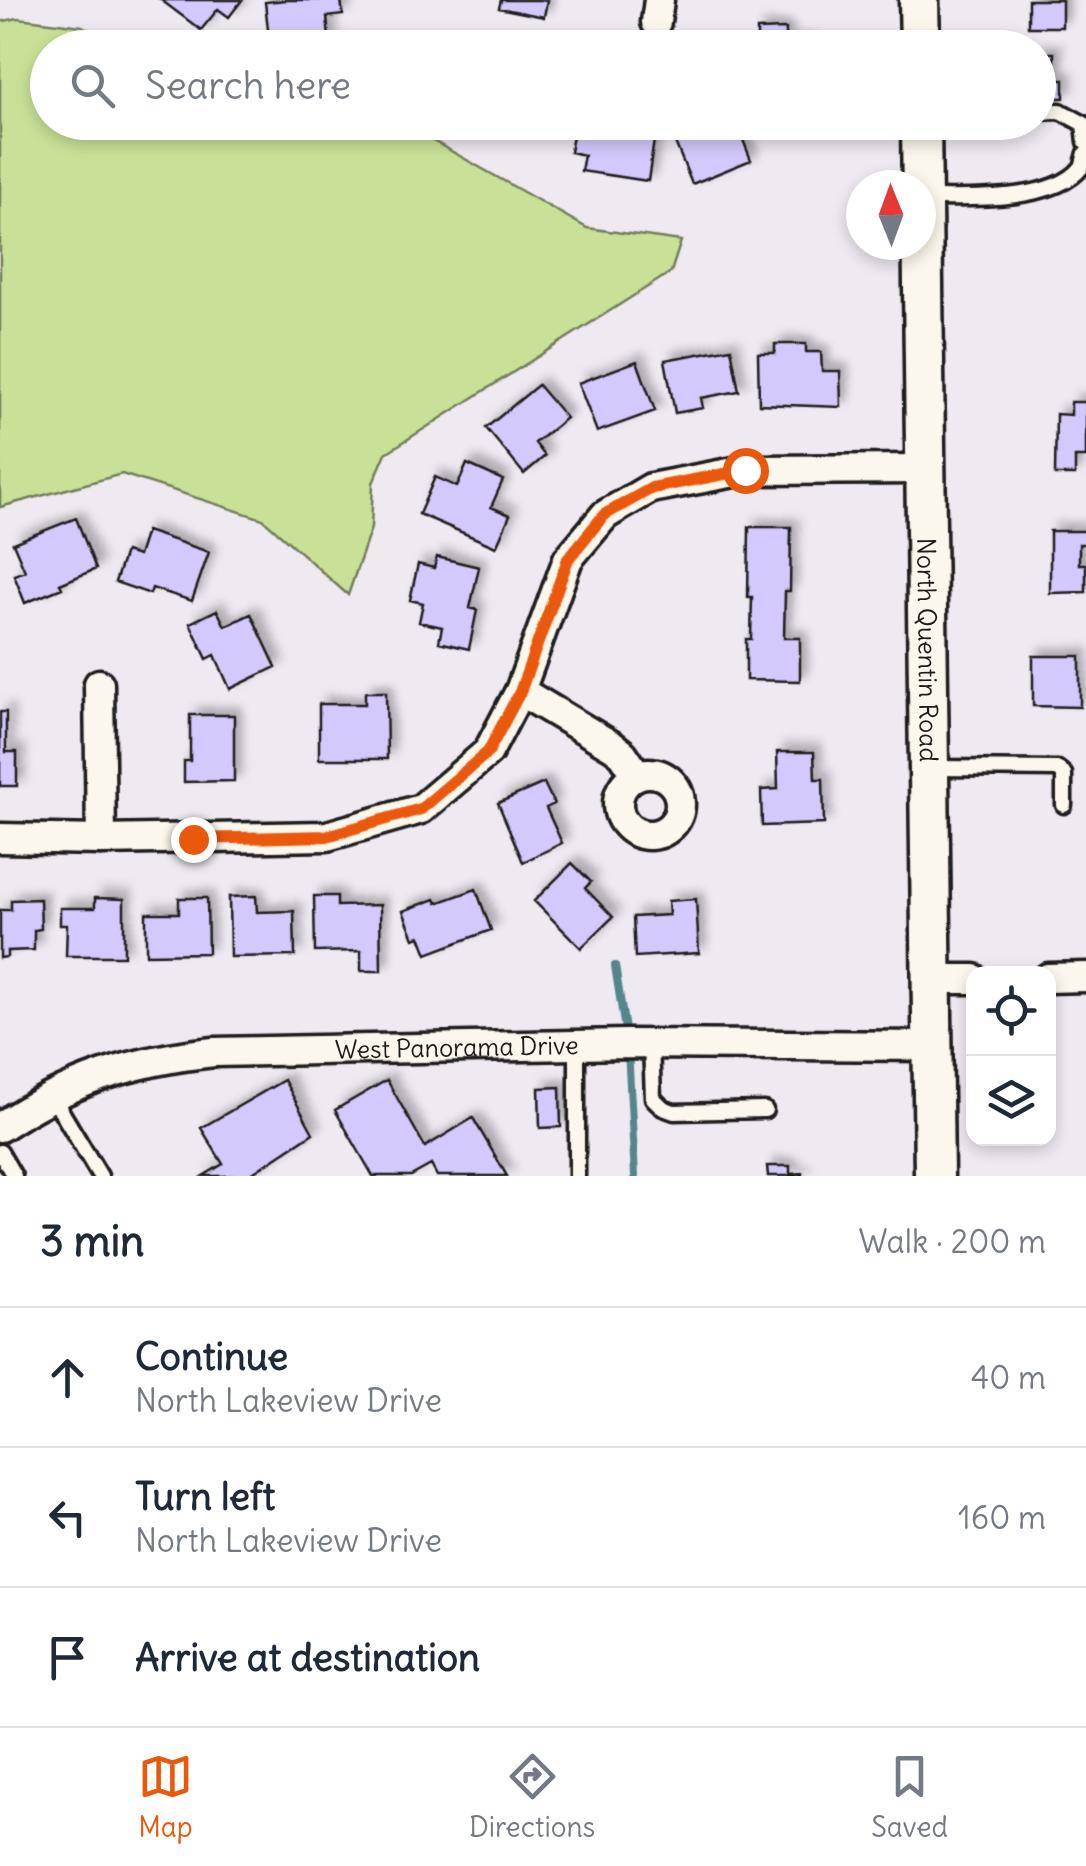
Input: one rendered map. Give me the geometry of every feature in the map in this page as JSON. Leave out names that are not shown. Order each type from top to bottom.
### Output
[{"type":"main road","points":[[919,0],[920,30]]},
{"type":"main road","name":"North Quentin Road","points":[[921,140],[922,170]]},
{"type":"main road","name":"North Quentin Road","points":[[923,260],[934,1176]]},
{"type":"street","points":[[0,838],[327,836],[421,809],[488,752],[520,692],[568,559],[604,515],[652,488],[745,470],[925,469]]},
{"type":"street","points":[[99,684],[101,840]]},
{"type":"street","points":[[520,692],[614,747],[637,775]]},
{"type":"street","points":[[1056,978],[1086,977]]},
{"type":"street","points":[[930,979],[966,978]]},
{"type":"street","name":"West Panorama Drive","points":[[0,1127],[34,1104],[123,1067],[214,1052],[651,1044],[931,1046]]},
{"type":"lane","points":[[1056,111],[1084,124],[1086,142]]},
{"type":"lane","points":[[936,198],[1020,196],[1058,184],[1082,167],[1086,153]]},
{"type":"lane","points":[[928,768],[1058,769],[1064,774],[1064,806]]},
{"type":"lane","points":[[651,1044],[654,1098],[662,1108],[674,1112],[764,1110]]},
{"type":"lane","points":[[576,1045],[577,1176]]},
{"type":"lane","points":[[51,1096],[100,1176]]},
{"type":"lane","points":[[0,1152],[14,1176]]},
{"type":"green space","points":[[18,18],[90,30],[30,30],[30,140],[431,140],[587,228],[681,241],[671,272],[386,453],[373,483],[371,528],[348,595],[263,519],[122,474],[0,507],[0,22]]},
{"type":"building","points":[[161,0],[242,0],[229,17],[218,9],[201,30]]},
{"type":"building","points":[[341,0],[343,15],[327,17],[328,30],[268,30],[265,2]]},
{"type":"building","points":[[501,0],[547,0],[544,17],[499,8]]},
{"type":"building","points":[[1028,0],[1062,0],[1062,27],[1028,27]]},
{"type":"building","points":[[1056,80],[1064,80],[1064,98],[1056,98]]},
{"type":"building","points":[[572,140],[654,140],[648,181],[581,171],[584,155],[570,152]]},
{"type":"building","points":[[743,140],[751,160],[692,184],[675,142]]},
{"type":"building","points":[[775,344],[806,344],[806,352],[821,352],[822,371],[840,371],[841,407],[759,404],[758,353],[775,353]]},
{"type":"building","points":[[731,348],[739,391],[701,398],[703,408],[675,413],[665,360]]},
{"type":"building","points":[[637,361],[655,411],[597,432],[578,383]]},
{"type":"building","points":[[538,385],[566,418],[535,443],[545,456],[524,474],[486,428]]},
{"type":"building","points":[[1071,402],[1086,402],[1086,457],[1075,457],[1075,475],[1055,475],[1056,414],[1071,415]]},
{"type":"building","points":[[467,464],[503,480],[491,507],[510,515],[496,547],[419,514],[435,477],[457,487]]},
{"type":"building","points":[[76,518],[96,569],[25,603],[14,575],[25,571],[13,543]]},
{"type":"building","points":[[749,527],[791,527],[790,591],[785,591],[784,638],[800,638],[800,681],[746,680],[752,597],[748,597]]},
{"type":"building","points":[[146,531],[209,552],[192,601],[152,588],[150,594],[115,582],[125,552],[138,556]]},
{"type":"building","points":[[1050,531],[1086,531],[1086,544],[1079,544],[1079,564],[1086,564],[1086,592],[1050,593]]},
{"type":"building","points":[[437,557],[479,567],[470,608],[477,610],[469,649],[439,642],[442,627],[419,622],[423,603],[410,600],[418,564],[434,568]]},
{"type":"building","points":[[217,610],[225,626],[251,614],[276,667],[230,689],[215,655],[207,659],[190,623]]},
{"type":"building","points":[[1033,656],[1080,656],[1080,707],[1033,706]]},
{"type":"building","points":[[365,692],[386,692],[387,759],[319,759],[319,704],[365,704]]},
{"type":"building","points":[[0,712],[6,712],[6,752],[17,752],[17,786],[0,786]]},
{"type":"building","points":[[190,715],[234,715],[234,781],[184,782],[184,761],[190,761]]},
{"type":"building","points":[[777,752],[814,752],[815,779],[823,779],[824,824],[762,826],[761,790],[778,789]]},
{"type":"building","points":[[544,783],[554,804],[546,808],[562,843],[523,862],[498,803]]},
{"type":"building","points":[[572,863],[591,882],[585,888],[613,917],[581,948],[534,901]]},
{"type":"building","points":[[476,889],[491,930],[427,954],[420,936],[414,938],[403,911]]},
{"type":"building","points":[[256,896],[257,912],[294,911],[295,956],[230,957],[229,897]]},
{"type":"building","points":[[314,896],[337,896],[337,906],[380,905],[381,971],[361,971],[361,951],[315,952]]},
{"type":"building","points":[[95,898],[124,899],[124,956],[66,956],[67,925],[60,925],[60,908],[95,908]]},
{"type":"building","points":[[179,898],[207,898],[208,953],[146,954],[146,913],[179,913]]},
{"type":"building","points":[[40,899],[41,929],[34,930],[34,950],[7,951],[7,957],[0,958],[0,910],[11,910],[11,900]]},
{"type":"building","points":[[696,899],[699,953],[635,957],[633,917],[669,915],[668,901]]},
{"type":"building","points":[[284,1080],[313,1133],[248,1176],[203,1176],[223,1164],[201,1128]]},
{"type":"building","points":[[387,1080],[425,1147],[473,1118],[507,1176],[437,1176],[431,1165],[411,1176],[373,1176],[335,1110]]},
{"type":"building","points":[[560,1087],[561,1127],[540,1128],[539,1088]]},
{"type":"building","points":[[767,1166],[790,1166],[790,1174],[802,1176],[768,1176]]},
{"type":"waterway","points":[[615,966],[626,1036]]},
{"type":"waterway","points":[[628,1050],[635,1176]]},
{"type":"route","points":[[193,839],[327,836],[421,809],[488,752],[520,692],[568,559],[604,515],[652,488],[745,470]]}]
